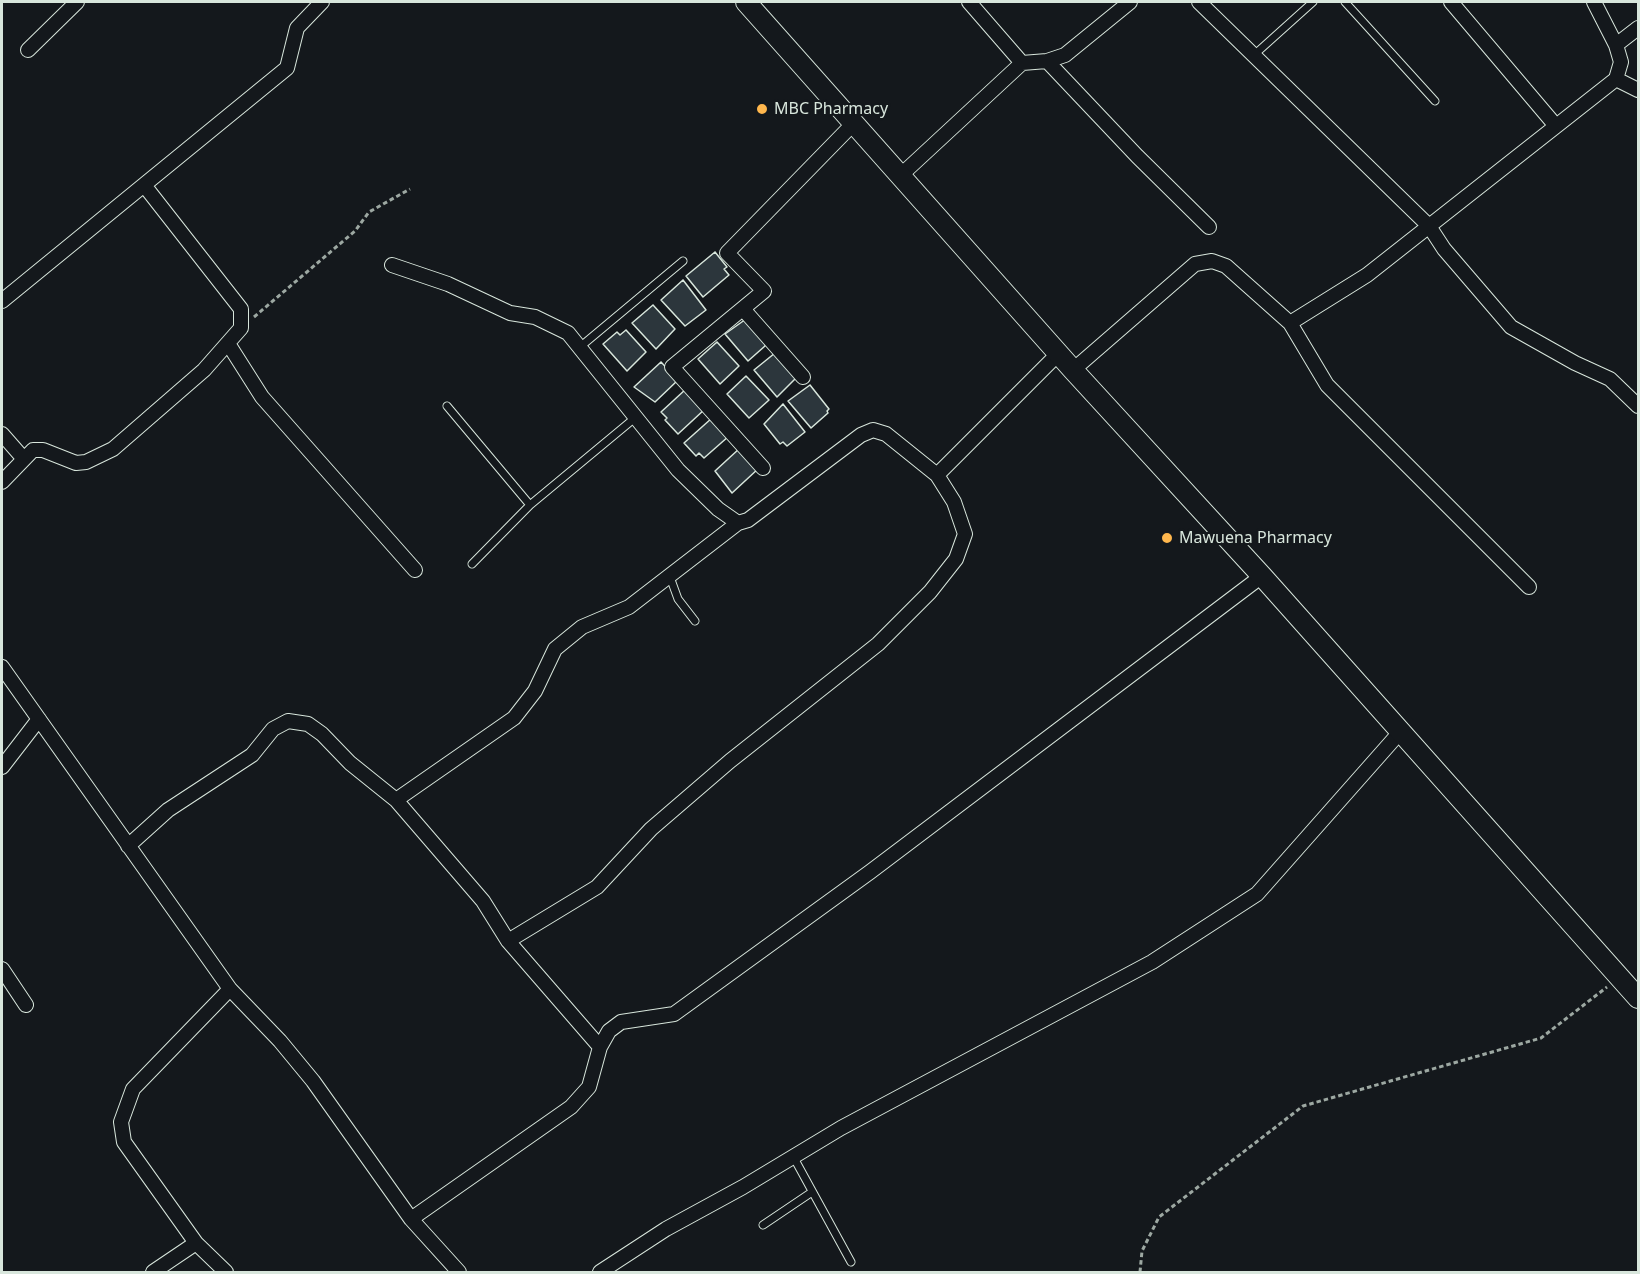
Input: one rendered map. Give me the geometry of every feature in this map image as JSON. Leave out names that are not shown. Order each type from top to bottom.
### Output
[{"type":"main road","points":[[746,2],[1072,370],[1262,576],[1638,998]]},
{"type":"street","points":[[28,50],[77,2]]},
{"type":"street","points":[[2,301],[287,68],[297,28],[322,2]]},
{"type":"street","points":[[969,2],[1022,63]]},
{"type":"street","points":[[900,176],[1022,63],[1047,61],[1065,56],[1130,2]]},
{"type":"street","points":[[1198,2],[1429,226],[1444,249],[1511,327],[1575,363],[1610,379],[1638,406]]},
{"type":"street","points":[[1451,2],[1556,126]]},
{"type":"street","points":[[1290,323],[1367,275],[1616,79],[1621,62],[1616,45],[1594,2]]},
{"type":"street","points":[[1616,45],[1638,28]]},
{"type":"street","points":[[1047,61],[1137,156],[1209,227]]},
{"type":"street","points":[[1616,79],[1638,90]]},
{"type":"street","points":[[763,468],[672,367],[764,291],[728,253],[853,124]]},
{"type":"street","points":[[2,482],[33,450],[43,450],[76,463],[86,462],[113,449],[229,345],[241,328],[241,309],[144,185]]},
{"type":"street","points":[[1072,370],[1196,264],[1212,261],[1226,266],[1290,323],[1327,385],[1529,587]]},
{"type":"street","points":[[392,265],[448,285],[510,313],[534,317],[568,333],[678,470],[718,509],[738,523]]},
{"type":"street","points":[[743,309],[803,377]]},
{"type":"street","points":[[229,345],[261,397],[415,570]]},
{"type":"street","points":[[937,475],[1058,354]]},
{"type":"street","points":[[396,800],[514,718],[535,691],[555,649],[582,627],[629,607],[738,523],[748,520],[861,435],[873,430],[886,434],[937,475],[954,502],[965,534],[956,559],[930,591],[878,644],[730,761],[651,829],[597,887],[508,941]]},
{"type":"street","points":[[2,434],[23,458]]},
{"type":"street","points":[[411,1219],[571,1107],[589,1087],[600,1047],[609,1031],[621,1022],[674,1014],[898,850],[1262,576]]},
{"type":"street","points":[[2,667],[230,988],[280,1041],[313,1081],[411,1219],[459,1272]]},
{"type":"street","points":[[2,767],[39,719]]},
{"type":"street","points":[[128,846],[168,810],[252,755],[273,729],[288,721],[308,724],[322,734],[350,763],[396,800],[483,901],[508,941],[600,1047]]},
{"type":"street","points":[[600,1272],[666,1229],[794,1158],[861,1117],[1152,962],[1257,894],[1401,731]]},
{"type":"street","points":[[2,969],[26,1005]]},
{"type":"street","points":[[226,1272],[196,1243],[124,1142],[121,1122],[133,1089],[230,988]]},
{"type":"street","points":[[153,1272],[196,1243]]},
{"type":"lane","points":[[1254,55],[1313,2]]},
{"type":"lane","points":[[1346,2],[1435,101]]},
{"type":"lane","points":[[580,347],[683,261]]},
{"type":"lane","points":[[447,406],[530,505]]},
{"type":"lane","points":[[471,564],[530,505],[636,417]]},
{"type":"lane","points":[[670,577],[678,598],[695,621]]},
{"type":"lane","points":[[794,1158],[851,1262]]},
{"type":"lane","points":[[763,1225],[812,1192]]},
{"type":"path","points":[[241,328],[356,231],[369,212],[410,189]]},
{"type":"path","points":[[1140,1272],[1142,1251],[1159,1217],[1304,1106],[1541,1038],[1561,1025],[1620,977]]},
{"type":"building","points":[[715,252],[727,267],[724,269],[729,275],[703,297],[686,276]]},
{"type":"building","points":[[683,280],[706,310],[685,326],[661,300]]},
{"type":"building","points":[[653,305],[675,329],[656,349],[632,323]]},
{"type":"building","points":[[746,319],[766,342],[765,346],[748,361],[725,334]]},
{"type":"building","points":[[626,330],[646,352],[627,371],[603,344],[617,332],[620,335]]},
{"type":"building","points":[[717,342],[739,366],[720,384],[698,359]]},
{"type":"building","points":[[775,353],[796,378],[777,397],[754,370]]},
{"type":"building","points":[[661,362],[678,380],[655,402],[634,387]]},
{"type":"building","points":[[746,376],[769,400],[749,418],[727,394]]},
{"type":"building","points":[[810,385],[829,409],[828,413],[811,428],[788,401]]},
{"type":"building","points":[[686,389],[705,409],[678,434],[661,412]]},
{"type":"building","points":[[783,404],[805,432],[787,446],[783,442],[780,444],[764,424]]},
{"type":"building","points":[[712,418],[729,436],[704,458],[699,453],[696,456],[684,443]]},
{"type":"building","points":[[740,448],[759,468],[732,493],[715,471]]},
{"type":"place","name":"MBC Pharmacy","points":[[762,109]]},
{"type":"place","name":"Mawuena Pharmacy","points":[[1167,538]]}]
